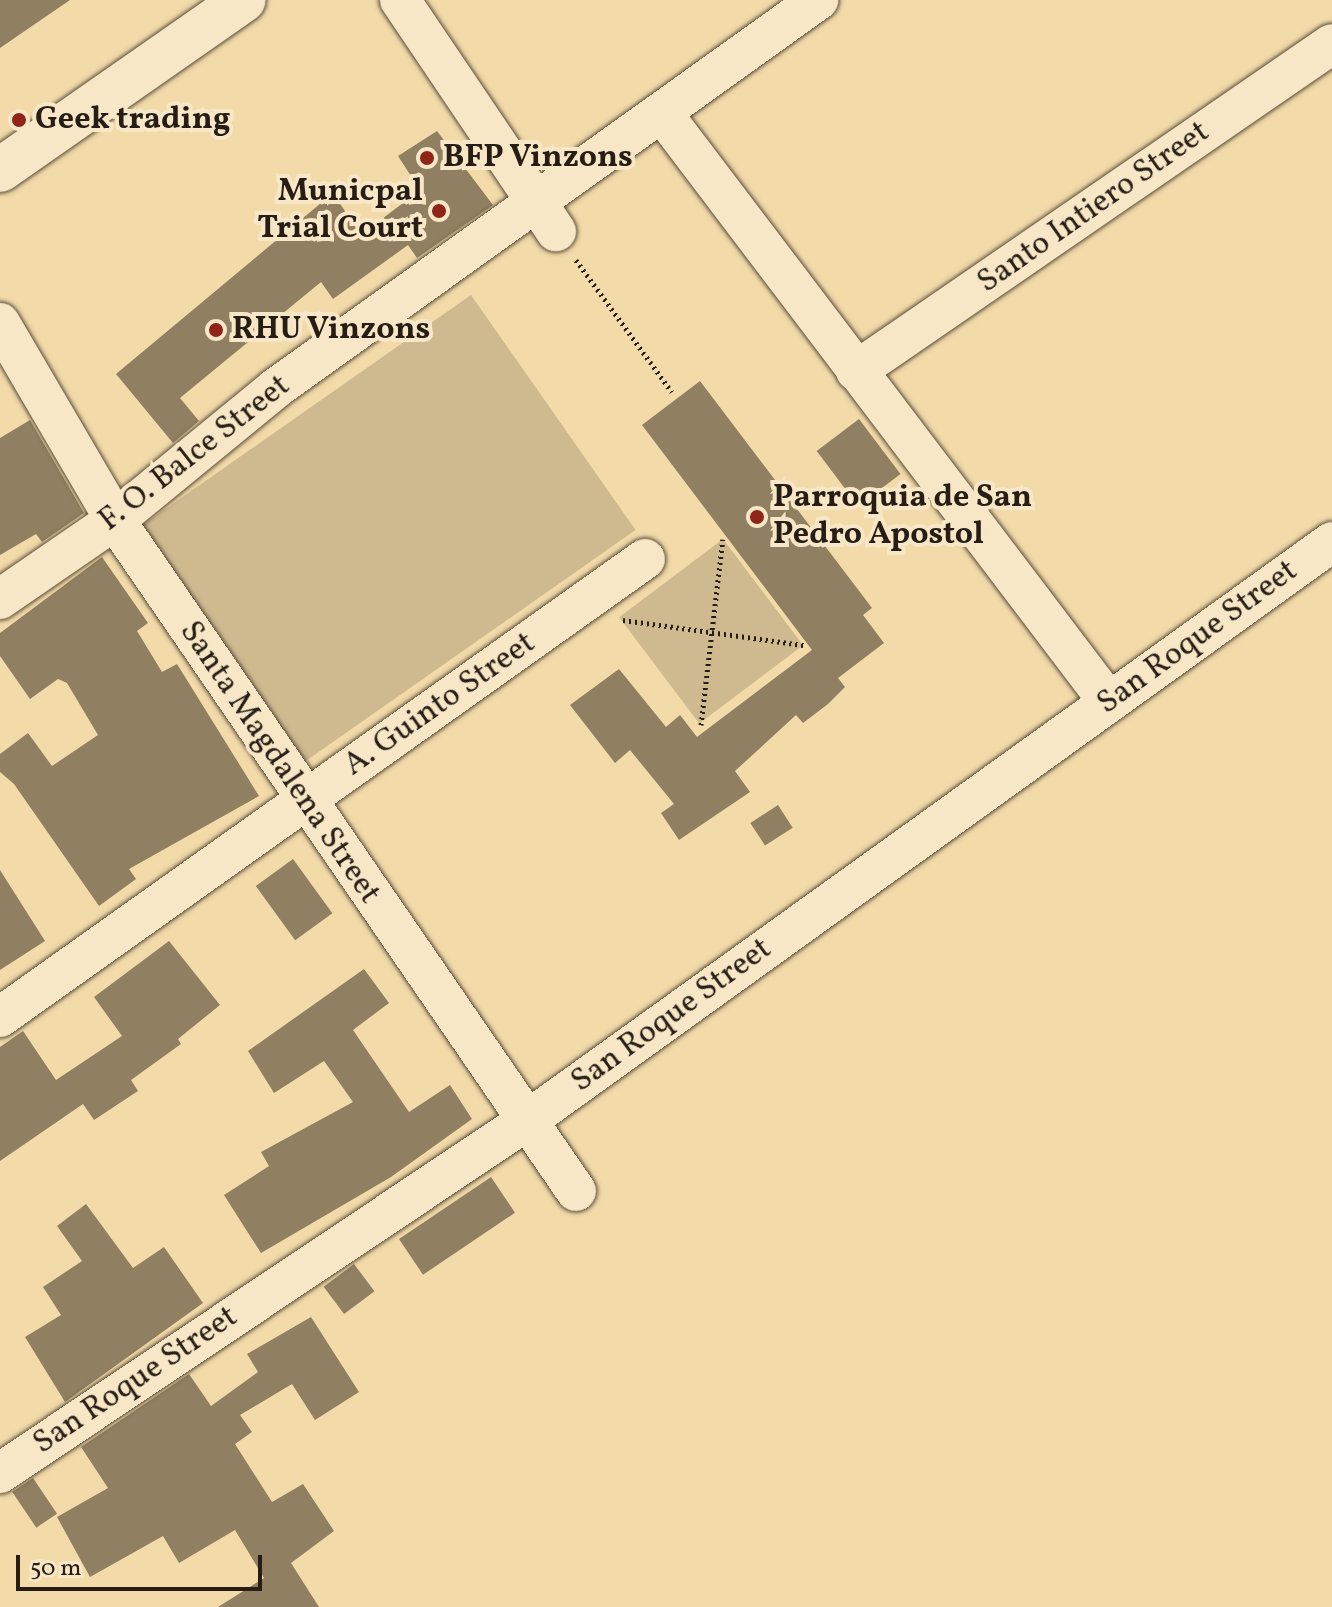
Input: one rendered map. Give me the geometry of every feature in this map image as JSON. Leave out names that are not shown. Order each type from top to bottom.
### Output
[{"type":"main road","points":[[0,170],[244,0]]},
{"type":"street","points":[[400,0],[547,216]]},
{"type":"street","name":"F. O. Balce Street","points":[[0,599],[115,520],[276,388],[547,216],[662,113],[818,0]]},
{"type":"street","name":"Santo Intiero Street","points":[[856,371],[1332,44]]},
{"type":"street","points":[[662,113],[1108,701]]},
{"type":"street","name":"Santa Magdalena Street","points":[[0,323],[115,520],[303,801],[576,1191]]},
{"type":"street","name":"San Roque Street","points":[[0,1473],[528,1120],[1332,542]]},
{"type":"street","name":"A. Guinto Street","points":[[0,1017],[645,559]]},
{"type":"path","points":[[547,216],[672,392]]},
{"type":"path","points":[[701,725],[723,539]]},
{"type":"path","points":[[620,619],[804,645]]},
{"type":"shaded area","points":[[471,295],[636,530],[302,764],[138,528]]},
{"type":"shaded area","points":[[723,539],[803,645],[699,723],[619,617]]},
{"type":"building","points":[[0,0],[70,0],[0,48]]},
{"type":"building","points":[[437,131],[493,205],[417,258],[408,245],[333,299],[321,282],[180,398],[199,421],[173,443],[116,374],[333,193],[361,235],[420,190],[398,156]]},
{"type":"building","points":[[700,381],[872,608],[863,615],[884,643],[838,678],[845,687],[828,704],[803,723],[796,715],[735,771],[750,792],[679,840],[661,813],[674,804],[630,750],[615,763],[570,705],[619,669],[666,727],[680,715],[697,737],[812,650],[642,425]]},
{"type":"building","points":[[859,419],[901,474],[858,506],[817,451]]},
{"type":"building","points":[[30,420],[84,513],[42,542],[36,534],[0,555],[0,438]]},
{"type":"building","points":[[102,557],[148,623],[137,631],[162,672],[177,664],[259,796],[129,869],[136,879],[99,906],[14,784],[0,772],[0,754],[28,733],[52,766],[98,735],[67,683],[58,679],[30,699],[0,656],[0,633]]},
{"type":"building","points":[[778,805],[793,828],[765,846],[750,823]]},
{"type":"building","points":[[293,859],[332,913],[295,940],[256,886]]},
{"type":"building","points":[[0,870],[45,941],[0,970]]},
{"type":"building","points":[[169,941],[220,1005],[178,1039],[181,1044],[131,1080],[138,1091],[94,1120],[83,1104],[0,1161],[0,1047],[23,1031],[56,1080],[122,1036],[94,997]]},
{"type":"building","points":[[364,969],[389,1003],[353,1030],[409,1112],[450,1085],[472,1119],[391,1177],[261,1253],[224,1195],[269,1166],[261,1152],[353,1102],[324,1061],[274,1093],[248,1051]]},
{"type":"building","points":[[491,1177],[515,1213],[423,1275],[399,1239]]},
{"type":"building","points":[[86,1204],[133,1268],[164,1247],[203,1303],[65,1402],[25,1337],[61,1315],[43,1287],[82,1261],[57,1226]]},
{"type":"building","points":[[354,1264],[374,1291],[344,1314],[324,1287]]},
{"type":"building","points":[[311,1317],[359,1392],[315,1420],[292,1384],[240,1415],[252,1432],[235,1444],[272,1502],[303,1484],[334,1531],[291,1563],[319,1607],[218,1607],[264,1578],[235,1530],[179,1563],[163,1536],[90,1577],[57,1517],[108,1488],[81,1447],[189,1374],[211,1406],[258,1372],[247,1354]]},
{"type":"building","points":[[33,1478],[57,1514],[36,1528],[12,1492]]},
{"type":"place","name":"Geek trading","points":[[19,120]]},
{"type":"place","name":"BFP Vinzons","points":[[427,158]]},
{"type":"place","name":"Municpal Trial Court","points":[[439,211]]},
{"type":"place","name":"RHU Vinzons","points":[[216,330]]},
{"type":"place","name":"Parroquia de San Pedro Apostol","points":[[757,517]]}]
